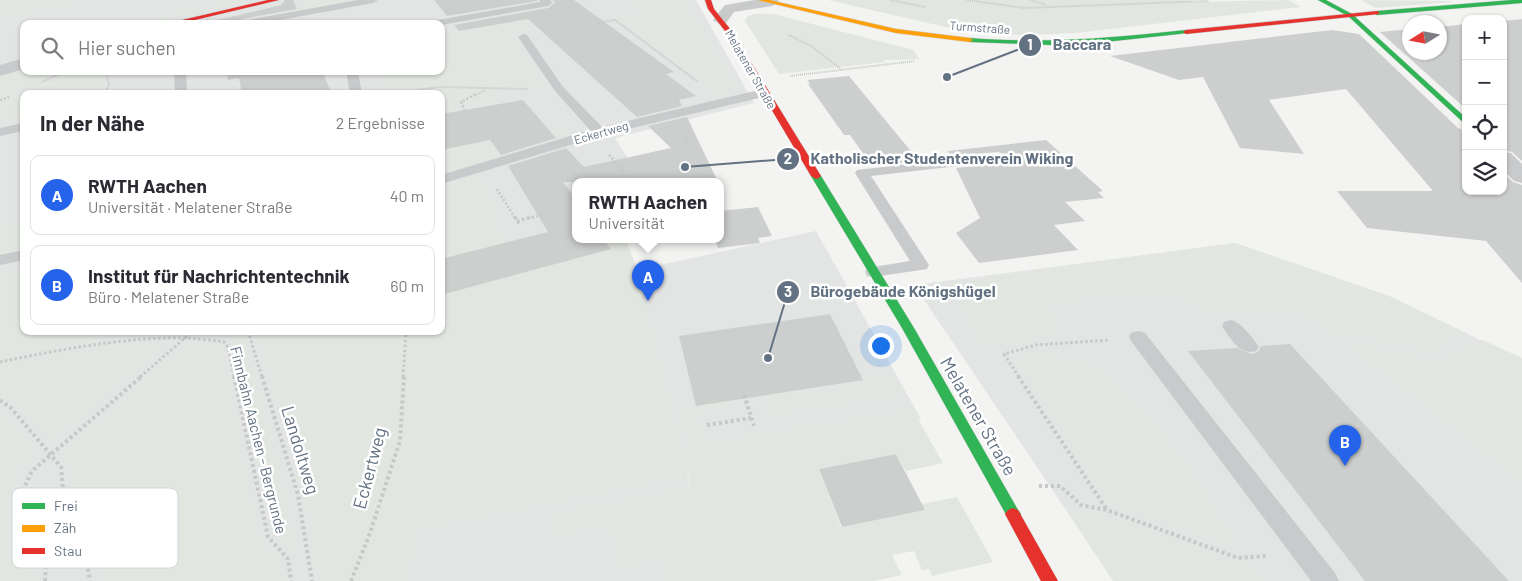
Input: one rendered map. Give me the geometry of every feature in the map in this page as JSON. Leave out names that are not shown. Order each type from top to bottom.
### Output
[{"type":"street","points":[[191,20],[276,0]]},
{"type":"street","name":"Melatener Straße","points":[[708,0],[713,14],[721,20],[763,93],[873,272],[998,487],[1050,581]]},
{"type":"street","points":[[1321,0],[1350,15],[1462,119]]},
{"type":"street","name":"Melatener Straße","points":[[721,20],[725,12],[730,8],[766,1]]},
{"type":"street","name":"Turmstraße","points":[[766,1],[896,31],[1016,43],[1112,40],[1350,15],[1522,2]]},
{"type":"street","points":[[0,70],[20,64]]},
{"type":"street","points":[[1507,162],[1522,176]]},
{"type":"lane","points":[[264,20],[373,0]]},
{"type":"lane","points":[[445,22],[548,4],[544,0]]},
{"type":"lane","points":[[524,37],[558,89],[599,132]]},
{"type":"lane","points":[[180,75],[181,90]]},
{"type":"lane","points":[[353,75],[355,90]]},
{"type":"lane","name":"Eckertweg","points":[[445,179],[599,132],[763,93]]},
{"type":"lane","points":[[0,132],[20,129]]},
{"type":"lane","points":[[873,272],[921,265],[862,172],[997,158]]},
{"type":"lane","points":[[0,260],[20,256]]},
{"type":"lane","points":[[1231,326],[1249,347]]},
{"type":"lane","points":[[1138,337],[1326,581]]},
{"type":"path","points":[[890,0],[929,8]]},
{"type":"path","points":[[966,0],[1025,8],[1212,2]]},
{"type":"path","points":[[1030,0],[1050,6]]},
{"type":"path","points":[[1199,6],[1212,2]]},
{"type":"path","points":[[597,23],[615,20],[699,83]]},
{"type":"path","points":[[786,34],[811,46],[841,69]]},
{"type":"path","points":[[792,76],[917,61]]},
{"type":"path","points":[[106,90],[108,85],[107,75]]},
{"type":"path","points":[[418,90],[439,87],[505,90]]},
{"type":"path","points":[[465,111],[461,102],[485,90]]},
{"type":"path","points":[[483,167],[518,222],[542,215]]},
{"type":"path","points":[[24,488],[32,471],[188,335]]},
{"type":"path","name":"Landoltweg","points":[[249,335],[298,495],[312,581]]},
{"type":"path","name":"Eckertweg","points":[[351,581],[370,533],[400,441],[406,335]]},
{"type":"path","points":[[1107,510],[1004,354],[1036,346],[1138,337]]},
{"type":"path","name":"Finnbahn Aachen - Bergrunde","points":[[0,362],[42,353],[96,345],[184,338],[224,342],[228,347],[268,537],[275,547],[287,556],[290,562],[291,581]]},
{"type":"path","points":[[744,395],[754,426]]},
{"type":"path","points":[[0,400],[11,408],[24,422],[61,467],[63,488]]},
{"type":"path","points":[[707,425],[751,418]]},
{"type":"path","points":[[998,487],[1060,486],[1081,505],[1107,510],[1238,558],[1246,557]]},
{"type":"path","points":[[45,581],[46,568]]},
{"type":"path","points":[[88,568],[90,581]]},
{"type":"shaded area","points":[[0,0],[696,0],[754,103],[615,138],[640,178],[572,178],[572,243],[627,243],[637,270],[816,231],[921,419],[687,474],[707,581],[0,581]]},
{"type":"shaded area","points":[[16,0],[89,0],[0,19],[0,3]]},
{"type":"shaded area","points":[[232,0],[250,0],[164,20],[148,20]]},
{"type":"shaded area","points":[[327,0],[365,0],[295,14],[230,20]]},
{"type":"shaded area","points":[[629,0],[684,0],[735,85],[734,90],[720,95],[715,93],[617,18],[600,22],[598,20],[645,12]]},
{"type":"shaded area","points":[[828,0],[1198,0],[1188,1],[1195,2],[1288,0],[1301,7],[1076,33],[1021,35],[967,32]]},
{"type":"shaded area","points":[[1361,0],[1450,1],[1452,2],[1376,8]]},
{"type":"shaded area","points":[[754,14],[773,14],[914,50],[919,59],[884,60],[885,62],[779,74],[745,21],[748,16]]},
{"type":"shaded area","points":[[527,20],[536,27],[509,32],[544,88],[426,86],[404,90],[386,90],[380,75],[445,75],[445,30],[449,33]]},
{"type":"shaded area","points":[[20,69],[20,75],[52,75],[0,98],[0,76]]},
{"type":"shaded area","points":[[61,75],[103,75],[102,90],[27,90]]},
{"type":"shaded area","points":[[433,89],[481,91],[458,101],[459,112],[548,129],[566,125],[575,132],[516,148],[519,151],[445,173],[445,90],[423,90]]},
{"type":"shaded area","points":[[487,91],[502,91],[494,103],[471,108],[465,103],[471,96],[476,94]]},
{"type":"shaded area","points":[[20,93],[20,119],[0,123],[0,102]]},
{"type":"shaded area","points":[[477,175],[501,214],[494,216],[506,243],[445,258],[445,185]]},
{"type":"shaded area","points":[[20,222],[20,252],[0,256],[0,226]]},
{"type":"shaded area","points":[[606,243],[627,243],[636,267],[688,472],[687,445],[679,408],[732,400],[733,405],[697,411],[704,443],[913,410],[943,463],[906,471],[896,454],[819,469],[841,527],[924,510],[922,504],[957,497],[993,562],[932,576],[929,569],[922,570],[914,551],[892,555],[902,575],[874,581],[667,581],[663,559],[616,569],[611,525],[555,536],[554,513],[690,488],[688,475],[413,531],[410,581],[319,581],[308,510],[259,335],[445,335],[445,280],[610,248]]},
{"type":"shaded area","points":[[1235,243],[1389,296],[1522,360],[1522,581],[1114,581],[914,285]]},
{"type":"shaded area","points":[[1235,243],[1389,296],[1464,332],[1432,351],[1347,333],[1337,335],[1305,316],[1280,310],[1203,309],[1174,296],[1102,296],[1047,305],[1061,333],[1024,342],[982,346],[951,283]]},
{"type":"shaded area","points":[[20,268],[20,335],[164,335],[88,340],[0,359],[0,272]]},
{"type":"shaded area","points":[[208,335],[242,335],[259,393],[297,547],[293,549],[278,537],[236,346],[228,338]]},
{"type":"shaded area","points":[[1483,340],[1522,358],[1522,483],[1345,342],[1440,362]]},
{"type":"shaded area","points":[[166,343],[53,439],[0,392],[0,365],[80,350]]},
{"type":"shaded area","points":[[188,343],[218,343],[223,348],[249,496],[262,545],[280,560],[284,581],[101,581],[100,568],[178,568],[178,488],[73,488],[71,465],[64,453]]},
{"type":"shaded area","points":[[1039,354],[1084,362],[1105,370],[1179,453],[1238,547],[1111,505],[1015,358]]},
{"type":"shaded area","points":[[893,374],[903,394],[773,415],[767,396],[805,390],[807,393],[849,387],[848,383]]},
{"type":"shaded area","points":[[0,410],[33,445],[35,455],[15,473],[12,485],[12,568],[35,568],[37,581],[0,581]]},
{"type":"shaded area","points":[[1065,508],[1131,524],[1239,564],[1250,562],[1263,581],[1113,581]]},
{"type":"building","points":[[285,0],[293,0],[297,9],[241,20],[218,20],[281,5]]},
{"type":"building","points":[[434,0],[537,0],[537,1],[447,16]]},
{"type":"building","points":[[553,0],[574,0],[674,72],[666,74],[696,96],[679,100],[682,106],[637,117],[528,19],[459,31],[454,25],[548,8],[555,3]]},
{"type":"building","points":[[1522,19],[1522,161],[1512,152],[1507,151],[1507,21]]},
{"type":"building","points":[[1462,24],[1462,105],[1411,60],[1447,60],[1447,26]]},
{"type":"building","points":[[1332,30],[1359,34],[1458,128],[1462,130],[1462,195],[1507,195],[1507,177],[1513,182],[1522,185],[1522,283],[1486,241],[1367,228],[1337,191],[1433,191],[1346,89],[1269,100],[1304,154],[1240,148],[1203,77],[1179,80],[1110,56]]},
{"type":"building","points":[[1402,30],[1402,52],[1380,32]]},
{"type":"building","points":[[227,75],[324,75],[330,90],[241,90],[239,78],[228,80]]},
{"type":"building","points":[[849,76],[919,161],[872,166],[850,135],[844,135],[807,80]]},
{"type":"building","points":[[523,100],[556,138],[501,155],[490,140],[445,149],[445,113]]},
{"type":"building","points":[[687,117],[716,178],[572,178],[572,182],[563,182],[572,194],[572,243],[606,243],[611,249],[445,294],[445,258],[548,232],[508,166],[566,148],[584,167],[671,148],[648,126]]},
{"type":"building","points":[[1046,140],[1103,191],[1098,192],[1104,198],[1065,202],[1085,221],[1054,225],[1078,250],[979,263],[956,233],[980,218],[956,168],[1002,163],[1006,157],[1002,153],[997,152],[951,157],[948,151]]},
{"type":"building","points":[[758,207],[772,236],[758,238],[760,243],[718,248],[716,243],[724,243],[724,211]]},
{"type":"building","points":[[830,314],[863,380],[696,406],[679,336]]},
{"type":"building","points":[[1290,344],[1509,581],[1365,581],[1188,351],[1237,348],[1251,354],[1258,352],[1261,346]]},
{"type":"building","points":[[896,454],[925,510],[842,527],[819,469]]},
{"type":"traffic: fast","points":[[1321,0],[1350,15],[1462,119]]},
{"type":"traffic: fast","points":[[1377,13],[1522,1]]},
{"type":"traffic: fast","points":[[970,40],[1051,43],[1186,32]]},
{"type":"traffic: fast","points":[[816,176],[908,328],[1013,514]]},
{"type":"traffic: slow","points":[[761,0],[896,31],[970,40]]},
{"type":"traffic: jam","points":[[186,20],[276,0]]},
{"type":"traffic: jam","points":[[708,0],[711,9],[728,30],[816,176]]},
{"type":"traffic: jam","points":[[1186,32],[1377,13]]},
{"type":"traffic: jam","points":[[1013,514],[1050,581]]},
{"type":"place","name":"Baccara","points":[[947,77]]},
{"type":"place","name":"Katholischer Studentenverein Wiking","points":[[685,167]]},
{"type":"place","name":"RWTH Aachen","points":[[648,301]]},
{"type":"place","name":"Bürogebäude Königshügel","points":[[768,358]]},
{"type":"place","name":"Institut für Nachrichtentechnik","points":[[1345,466]]}]
